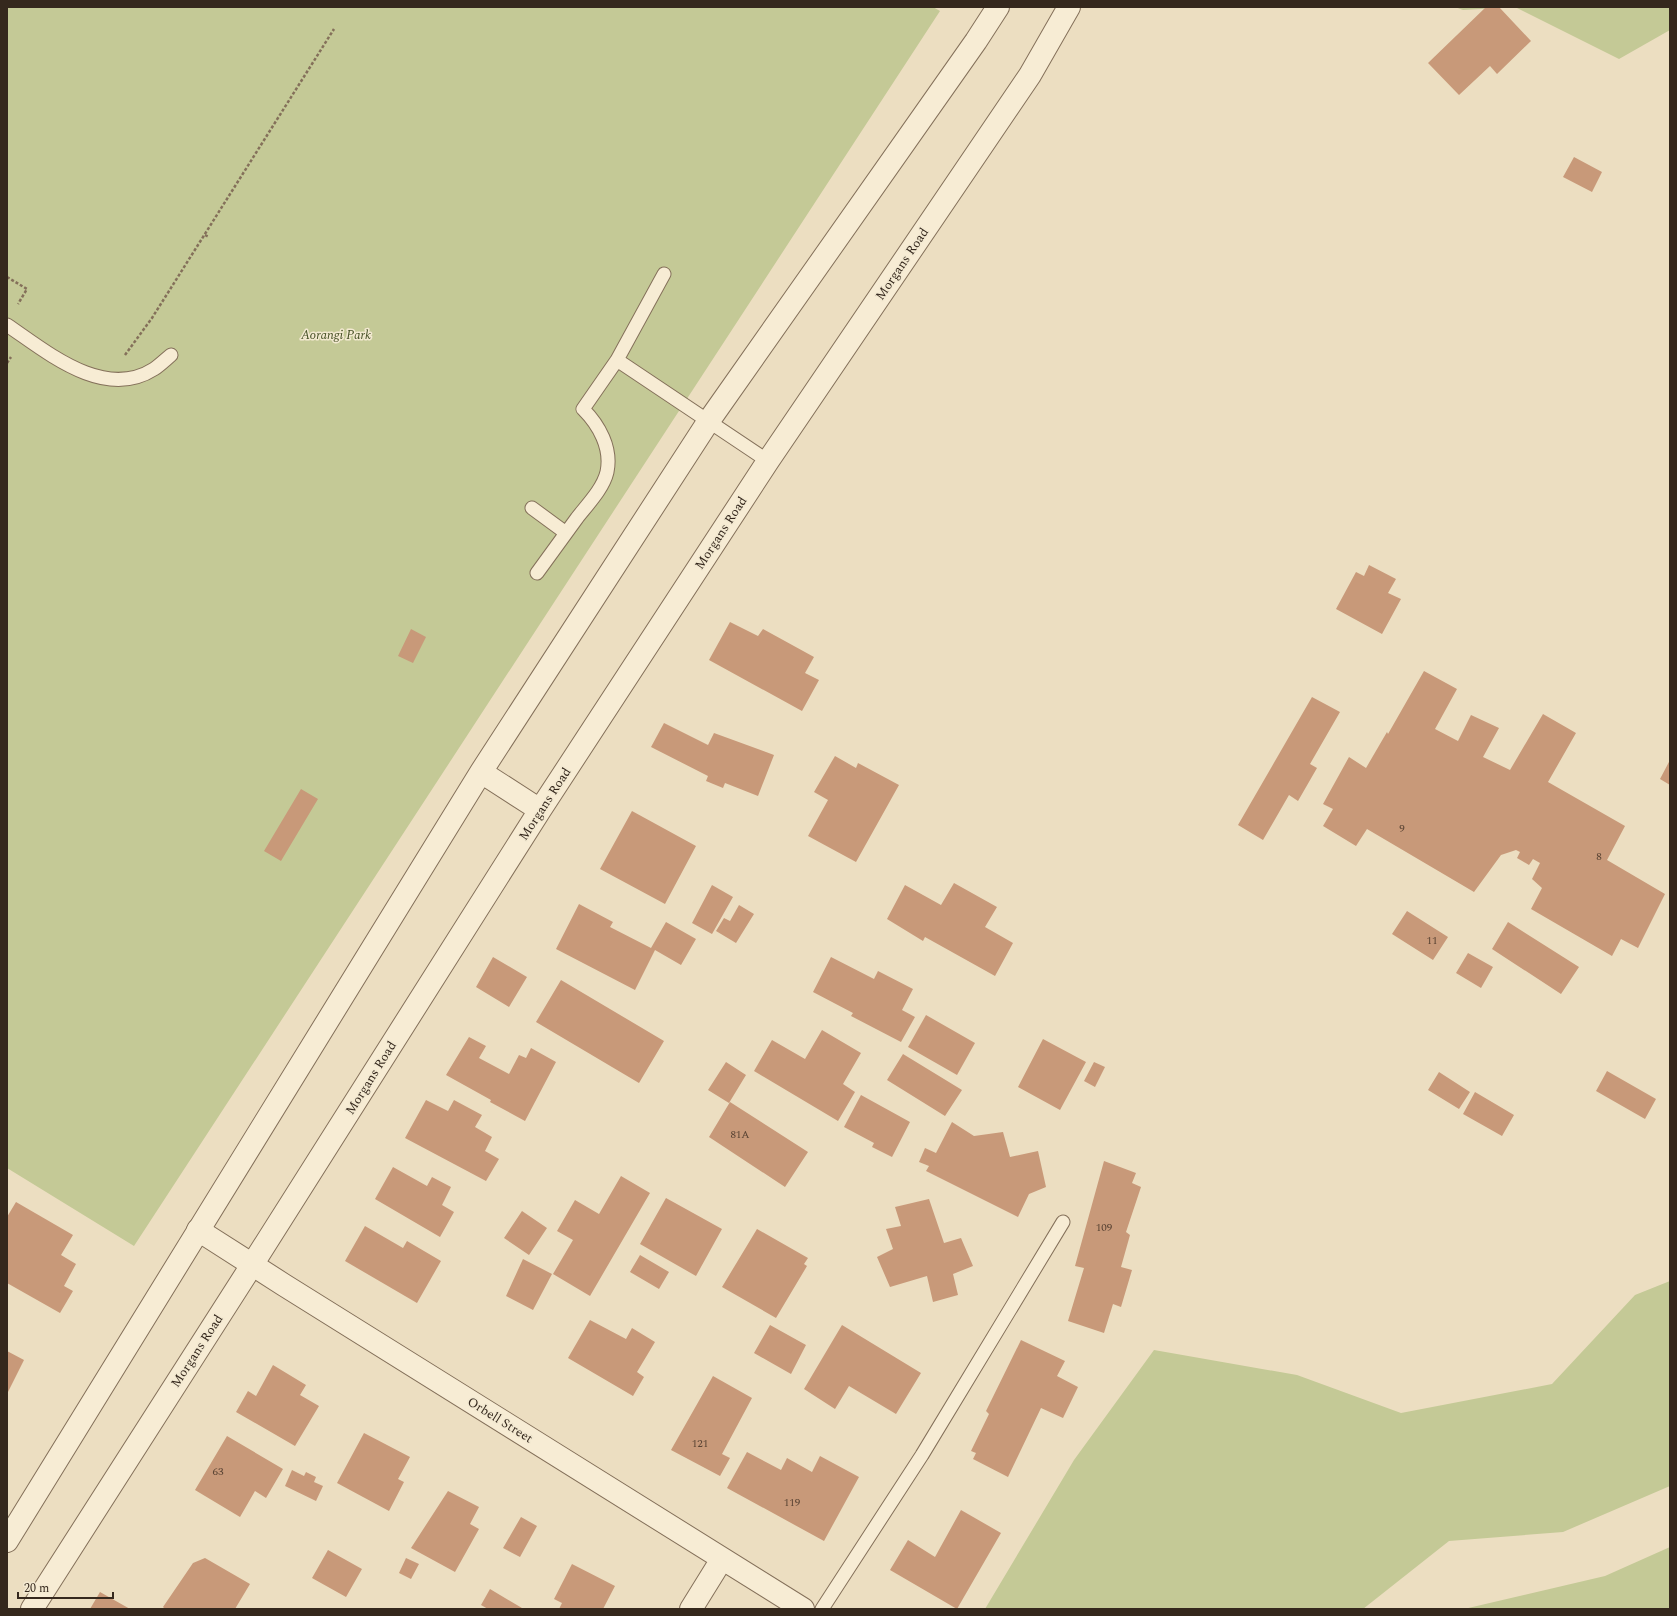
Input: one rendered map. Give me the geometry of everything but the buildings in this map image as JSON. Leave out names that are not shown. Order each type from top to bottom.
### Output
[{"type":"street","points":[[7,1541],[481,772],[708,422],[976,41],[998,7]]},
{"type":"street","name":"Morgans Road","points":[[32,1609],[540,810],[768,461],[1030,75],[1069,7]]},
{"type":"street","points":[[481,772],[540,810]]},
{"type":"street","name":"Orbell Street","points":[[198,1230],[803,1609]]},
{"type":"street","points":[[690,1609],[722,1559]]},
{"type":"lane","points":[[537,573],[599,489],[607,473],[608,460],[603,438],[595,421],[583,409],[617,360],[664,274]]},
{"type":"lane","points":[[7,325],[72,367],[92,376],[114,380],[133,378],[153,369],[171,355]]},
{"type":"lane","points":[[617,360],[768,461]]},
{"type":"lane","points":[[532,508],[566,533]]},
{"type":"lane","points":[[822,1609],[922,1455],[1063,1222]]},
{"type":"path","points":[[124,356],[152,318],[334,29]]},
{"type":"path","points":[[205,235],[209,237]]},
{"type":"path","points":[[7,277],[27,289],[16,306]]},
{"type":"green space","name":"Aorangi Park","points":[[7,7],[933,7],[940,11],[134,1246],[7,1168]]},
{"type":"green space","points":[[1455,7],[1515,7],[1463,10]]},
{"type":"green space","points":[[1515,7],[1670,7],[1670,30],[1619,59]]},
{"type":"green space","points":[[1670,1281],[1670,1486],[1563,1532],[1449,1541],[1363,1609],[985,1609],[1074,1460],[1154,1350],[1297,1375],[1401,1413],[1552,1384],[1635,1295]]},
{"type":"green space","points":[[1670,1547],[1670,1609],[1464,1609],[1605,1576]]}]
